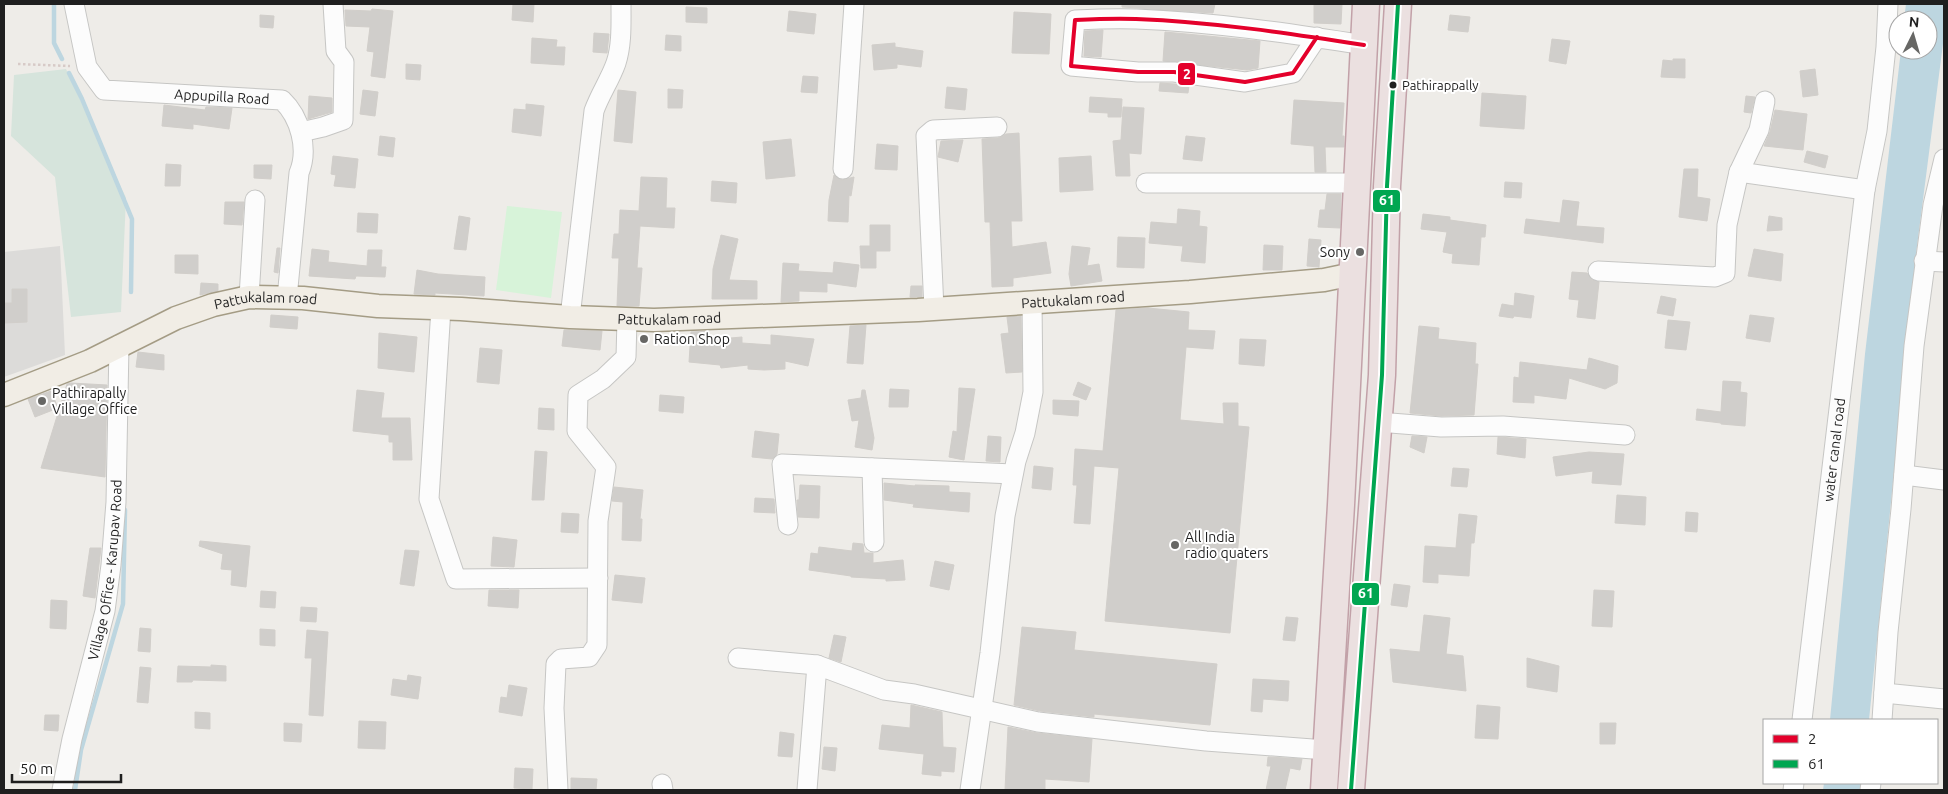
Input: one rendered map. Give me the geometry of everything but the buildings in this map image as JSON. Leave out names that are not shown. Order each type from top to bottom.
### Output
[{"type":"highway","points":[[1324,790],[1341,515],[1366,4]]},
{"type":"highway","points":[[1351,790],[1382,375],[1387,186],[1398,4]]},
{"type":"main road","name":"Pattukalam road","points":[[4,395],[90,361],[176,318],[213,305],[249,297],[287,298],[378,306],[441,308],[570,318],[654,320],[934,309],[1242,288],[1324,280],[1353,274]]},
{"type":"street","points":[[74,4],[87,67]]},
{"type":"street","points":[[301,132],[343,120],[344,62],[336,51],[334,4]]},
{"type":"street","points":[[570,318],[594,111],[599,96],[616,63],[620,40],[621,4]]},
{"type":"street","points":[[843,169],[854,4]]},
{"type":"street","name":"water canal road","points":[[1802,719],[1866,184],[1877,131],[1886,47],[1888,4]]},
{"type":"street","points":[[1317,37],[1293,73],[1244,82],[1174,72],[1138,72],[1071,66],[1074,20],[1135,18],[1252,28],[1317,37],[1364,45]]},
{"type":"street","name":"Appupilla Road","points":[[87,67],[104,90],[282,100],[291,108],[301,132],[303,163],[299,172],[287,298]]},
{"type":"street","points":[[1598,271],[1715,277],[1725,273],[1727,225],[1739,172],[1759,130],[1765,101]]},
{"type":"street","points":[[934,309],[926,136],[932,130],[997,127]]},
{"type":"street","points":[[1882,719],[1888,632],[1904,476],[1914,346],[1924,261],[1933,205],[1944,159]]},
{"type":"street","points":[[1739,172],[1866,184]]},
{"type":"street","points":[[1146,184],[1357,183]]},
{"type":"street","points":[[249,297],[254,200]]},
{"type":"street","points":[[1924,261],[1944,262]]},
{"type":"street","points":[[970,790],[982,709],[1004,526],[1013,474],[1025,432],[1033,392],[1032,302]]},
{"type":"street","points":[[441,308],[429,499],[456,579],[598,578]]},
{"type":"street","points":[[558,790],[554,708],[556,664],[561,659],[589,657],[597,645],[598,521],[606,467],[577,431],[578,395],[603,379],[626,357],[627,319]]},
{"type":"street","name":"Village Office - Karupav Road","points":[[62,790],[72,739],[105,611],[111,565],[116,502],[119,345]]},
{"type":"street","points":[[1378,422],[1441,427],[1503,426],[1625,435]]},
{"type":"street","points":[[788,525],[782,464],[1013,474]]},
{"type":"street","points":[[872,468],[874,542]]},
{"type":"street","points":[[1904,476],[1944,480]]},
{"type":"street","points":[[738,658],[817,665],[884,690],[914,694],[1029,720],[1206,741],[1326,750]]},
{"type":"street","points":[[807,790],[817,665]]},
{"type":"street","points":[[1884,693],[1944,699]]},
{"type":"path","points":[[18,64],[87,67]]},
{"type":"shaded area","points":[[66,69],[126,198],[121,312],[71,317],[55,177],[11,136],[14,75]]},
{"type":"shaded area","points":[[60,246],[65,355],[4,377],[4,252]]},
{"type":"green space","points":[[507,206],[562,212],[551,298],[496,290]]},
{"type":"water","points":[[1906,4],[1944,4],[1944,36],[1916,254],[1869,719],[1830,719],[1865,354],[1900,60],[1938,60],[1938,10],[1905,10]]},
{"type":"water","points":[[1824,784],[1863,784],[1862,790],[1823,790]]},
{"type":"waterway","points":[[54,4],[54,43],[62,59]]},
{"type":"waterway","points":[[69,73],[82,99],[132,219],[131,292]]},
{"type":"waterway","points":[[75,790],[81,750],[123,604],[125,510]]},
{"type":"transit line","name":"61","points":[[1351,790],[1382,375],[1387,186],[1398,4]]},
{"type":"transit line","name":"2","points":[[1317,37],[1293,73],[1245,82],[1174,72],[1138,72],[1071,66],[1075,20],[1164,20],[1222,25],[1307,36],[1336,41],[1364,45]]},
{"type":"place","name":"Pathirappally","points":[[1393,85]]},
{"type":"place","name":"Sony","points":[[1360,252]]},
{"type":"place","name":"Ration Shop","points":[[644,339]]},
{"type":"place","name":"Pathirapally Village Office","points":[[42,401]]},
{"type":"place","name":"All India radio quaters","points":[[1175,545]]}]
